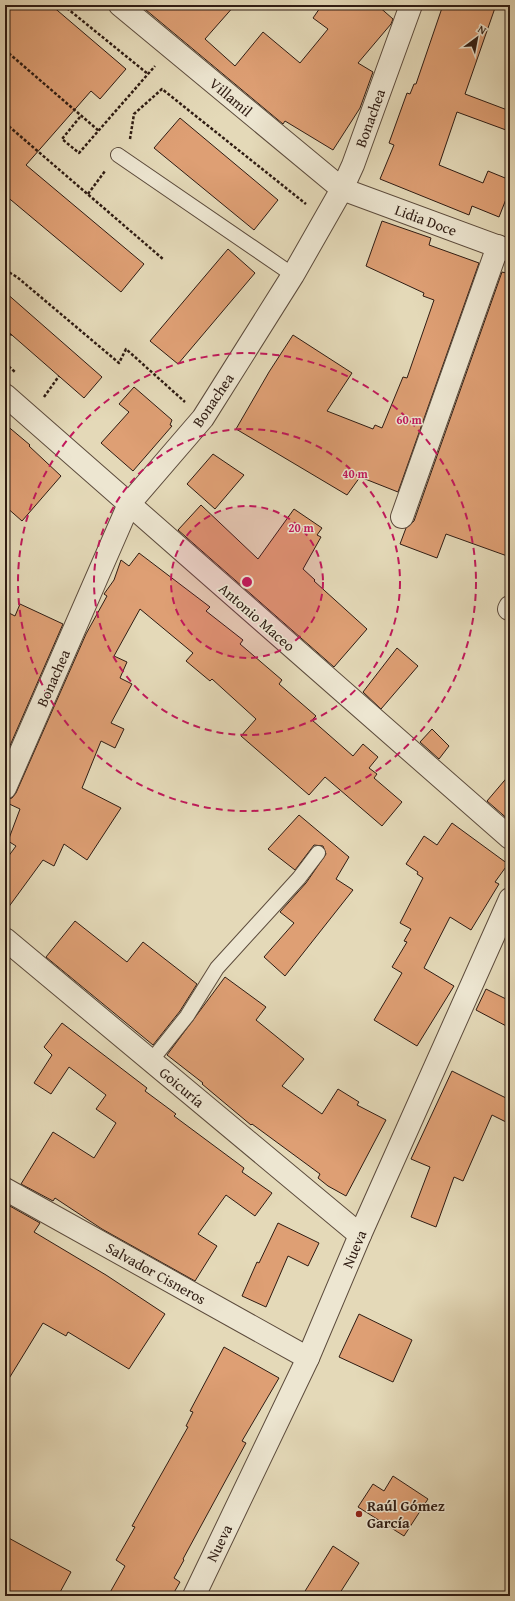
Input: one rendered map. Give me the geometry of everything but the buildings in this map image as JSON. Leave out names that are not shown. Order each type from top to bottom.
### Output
[{"type":"street","name":"Villamil","points":[[120,5],[342,190]]},
{"type":"street","name":"Bonachea","points":[[5,788],[129,504],[203,418],[293,274],[342,190],[353,165],[411,5]]},
{"type":"street","name":"Lidia Doce","points":[[342,190],[504,248]]},
{"type":"street","points":[[402,518],[504,248]]},
{"type":"street","name":"Antonio Maceo","points":[[5,395],[510,838]]},
{"type":"street","name":"Nueva","points":[[194,1596],[308,1358],[360,1235],[510,899]]},
{"type":"street","name":"Goicuría","points":[[5,939],[360,1235]]},
{"type":"street","name":"Salvador Cisneros","points":[[5,1189],[308,1358]]},
{"type":"lane","points":[[118,155],[293,274]]},
{"type":"lane","points":[[151,1061],[187,1016],[217,968],[294,883],[318,853]]},
{"type":"path","points":[[63,5],[148,74]]},
{"type":"path","points":[[80,117],[62,139],[79,153],[172,48]]},
{"type":"path","points":[[5,50],[80,117],[99,131]]},
{"type":"path","points":[[5,123],[163,259]]},
{"type":"path","points":[[5,270],[16,277],[119,363],[126,349],[203,418]]},
{"type":"path","points":[[5,344],[11,334]]},
{"type":"place","name":"Raúl Gómez García","points":[[359,1514]]}]
